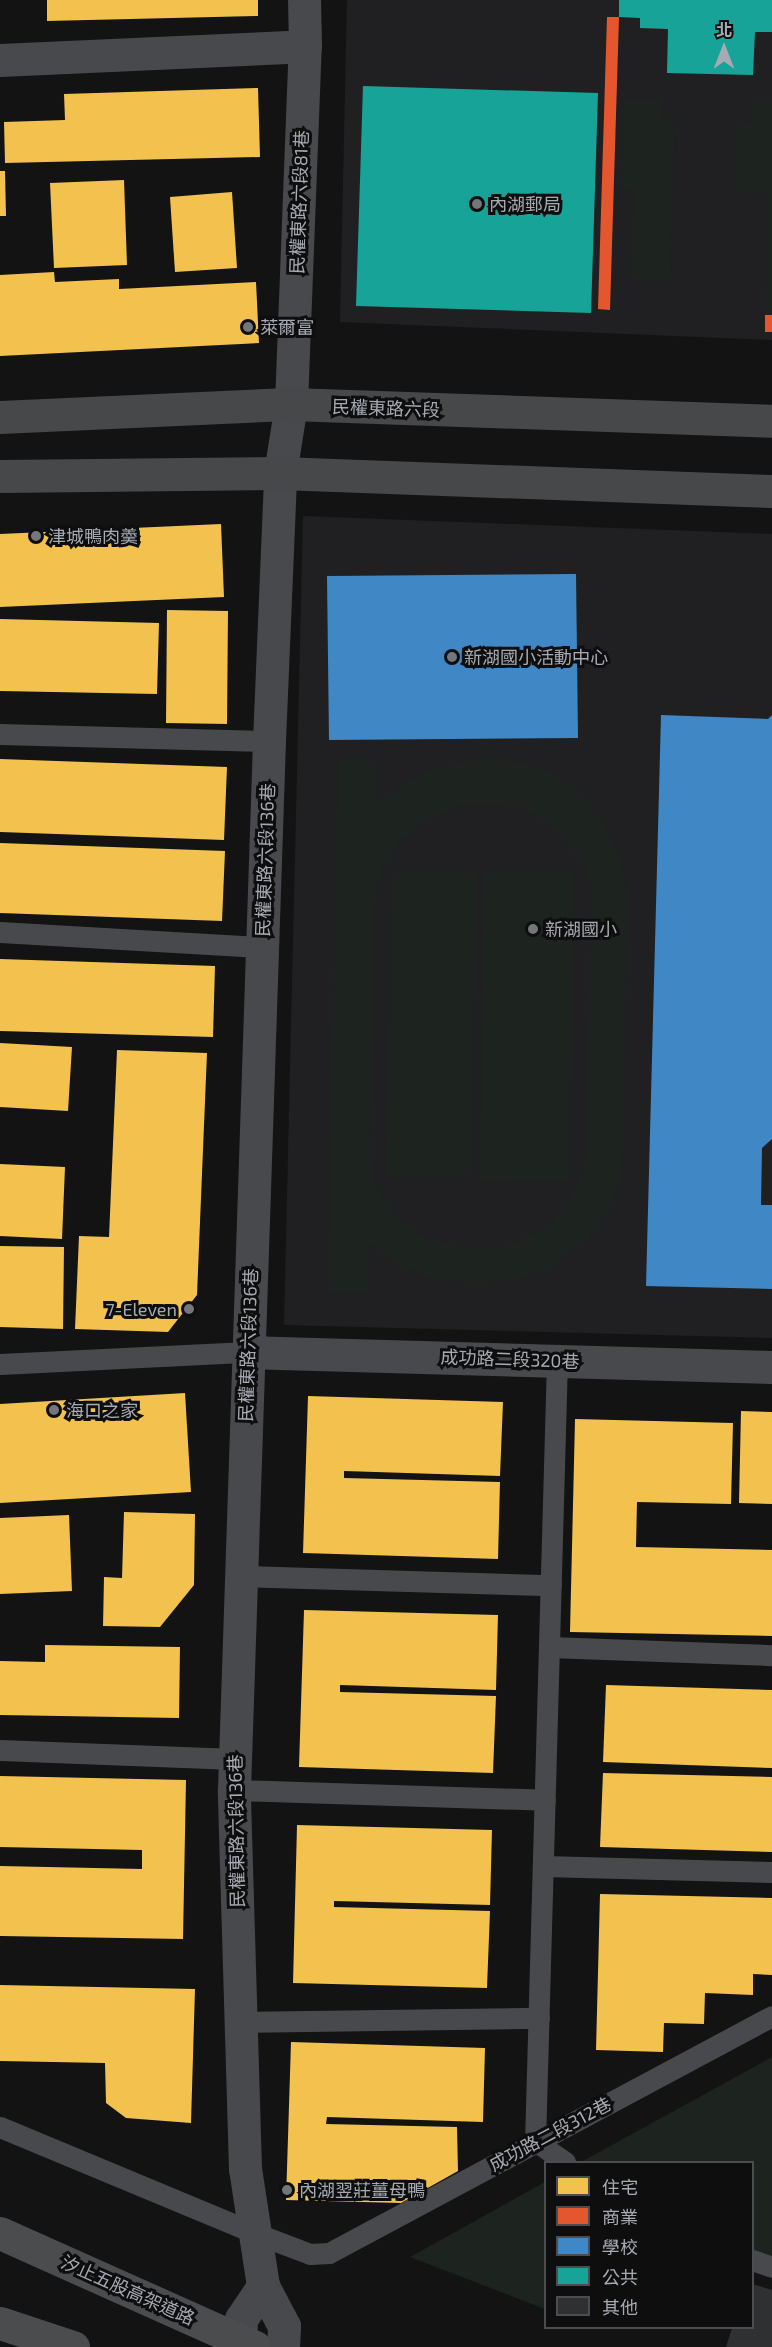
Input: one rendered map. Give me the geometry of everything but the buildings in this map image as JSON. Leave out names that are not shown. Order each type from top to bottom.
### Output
[{"type":"highway","name":"汐止五股高架道路","points":[[0,2233],[255,2347]]},
{"type":"highway","points":[[0,2323],[73,2347]]},
{"type":"highway","points":[[0,2337],[20,2347]]},
{"type":"main road","name":"民權東路六段","points":[[0,417],[291,404],[772,421]]},
{"type":"main road","points":[[0,476],[280,473],[772,490]]},
{"type":"street","name":"民權東路六段81巷","points":[[291,404],[305,46],[304,0]]},
{"type":"street","points":[[0,60],[305,46]]},
{"type":"street","name":"民權東路六段136巷","points":[[283,2347],[284,2326],[263,2286],[245,2169],[234,1775],[261,947],[280,473],[291,404]]},
{"type":"street","name":"成功路二段320巷","points":[[248,1352],[772,1367]]},
{"type":"street","points":[[240,2347],[241,2319],[263,2286]]},
{"type":"lane","points":[[0,734],[269,741]]},
{"type":"lane","points":[[0,932],[261,947]]},
{"type":"lane","points":[[0,1364],[248,1352]]},
{"type":"lane","points":[[557,1360],[535,2141],[562,2161]]},
{"type":"lane","points":[[241,1576],[551,1585]]},
{"type":"lane","points":[[549,1647],[772,1655]]},
{"type":"lane","points":[[0,1750],[234,1775],[545,1800]]},
{"type":"lane","points":[[543,1866],[772,1872]]},
{"type":"lane","name":"成功路二段312巷","points":[[255,2233],[310,2254],[329,2253],[772,2016]]},
{"type":"lane","points":[[240,2022],[539,2018]]},
{"type":"lane","points":[[0,2127],[255,2233]]},
{"type":"lane","points":[[754,2260],[772,2267]]},
{"type":"shaded area","points":[[347,0],[772,0],[772,340],[340,322]]},
{"type":"shaded area","points":[[624,98],[661,99],[660,120],[675,121],[670,280],[631,279],[634,190],[621,189]]},
{"type":"shaded area","points":[[753,101],[772,102],[772,315],[765,315],[769,194],[734,192],[737,123],[752,123]]},
{"type":"shaded area","name":"新湖國小","points":[[303,516],[772,534],[772,1338],[284,1325]]},
{"type":"shaded area","points":[[338,759],[377,760],[378,806],[402,786],[430,770],[479,759],[517,762],[554,773],[574,790],[598,817],[617,848],[628,890],[623,1152],[618,1184],[608,1211],[588,1237],[554,1264],[520,1279],[478,1283],[442,1281],[402,1266],[369,1243],[368,1293],[328,1292]],"holes":[[[490,804],[524,809],[550,825],[583,863],[591,885],[587,1153],[582,1178],[554,1220],[533,1234],[503,1247],[475,1249],[443,1244],[420,1234],[400,1219],[383,1199],[372,1175],[370,1151],[375,899],[381,869],[399,840],[427,819],[460,806]]]},
{"type":"shaded area","points":[[393,870],[476,871],[471,1178],[387,1177]]},
{"type":"shaded area","points":[[485,870],[574,872],[568,1181],[480,1179]]},
{"type":"shaded area","points":[[772,2057],[772,2255],[754,2265],[754,2161],[583,2161]]},
{"type":"shaded area","points":[[544,2183],[544,2309],[410,2257]]},
{"type":"place","name":"內湖郵局","points":[[477,204]]},
{"type":"place","name":"萊爾富","points":[[248,327]]},
{"type":"place","name":"津城鴨肉羮","points":[[36,536]]},
{"type":"place","name":"新湖國小活動中心","points":[[452,657]]},
{"type":"place","name":"新湖國小","points":[[533,929]]},
{"type":"place","name":"7-Eleven","points":[[189,1309]]},
{"type":"place","name":"海口之家","points":[[54,1410]]},
{"type":"place","name":"內湖翌莊薑母鴨","points":[[287,2190]]}]
